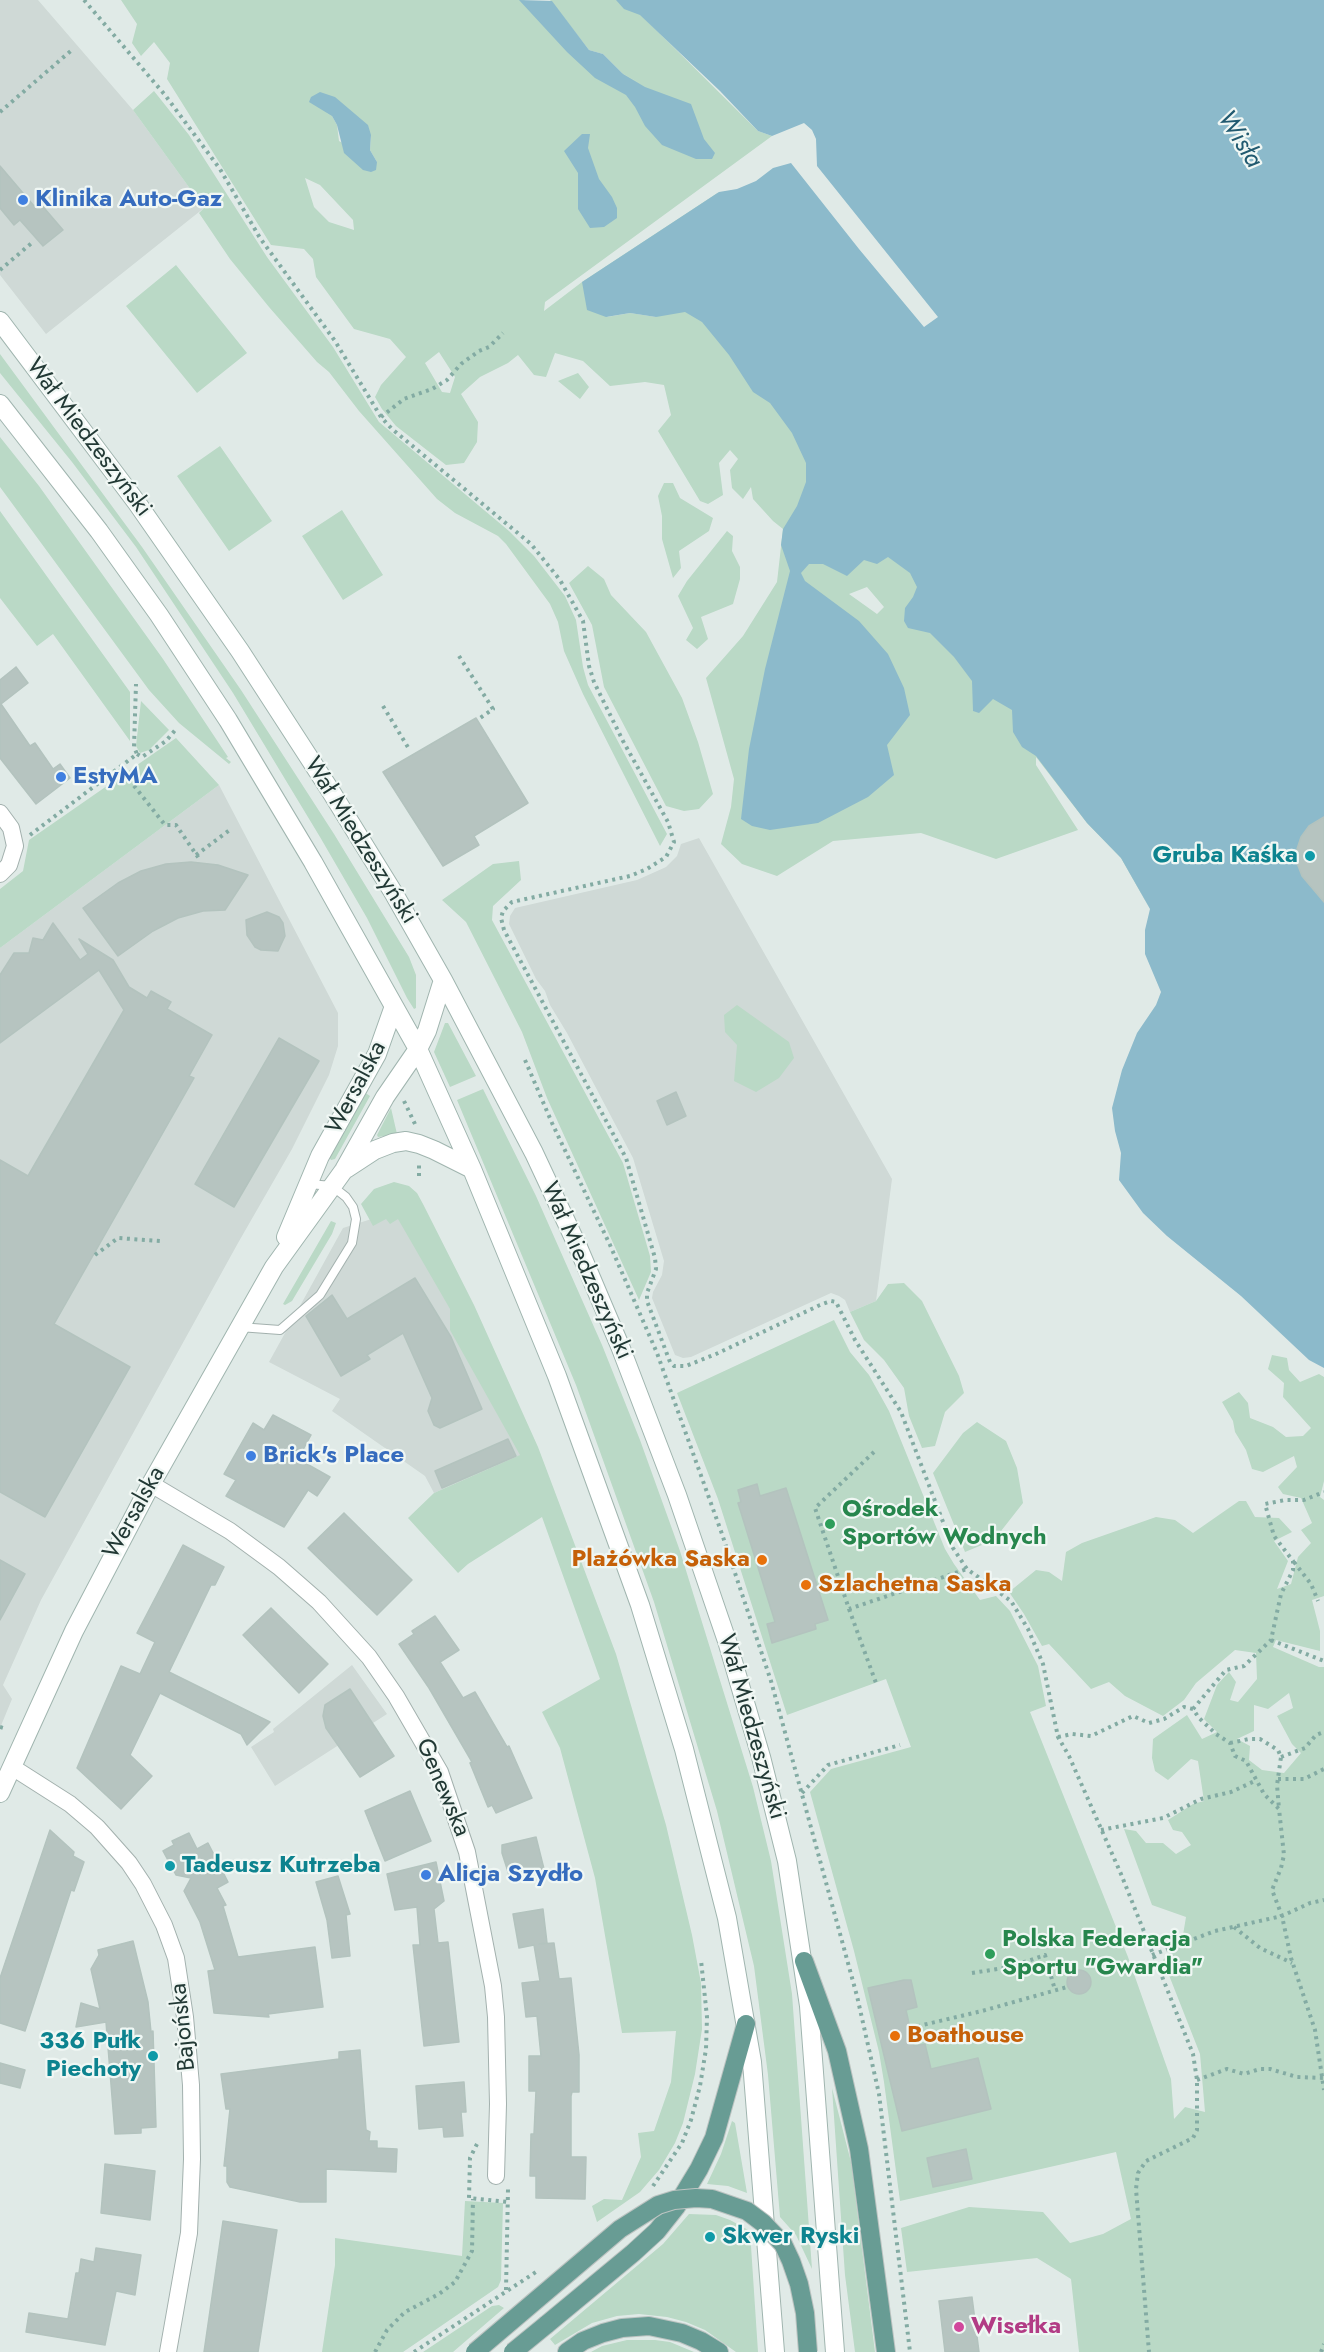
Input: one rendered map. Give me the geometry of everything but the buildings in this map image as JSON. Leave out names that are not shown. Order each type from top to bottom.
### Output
[{"type":"main road","name":"Wał Miedzeszyński","points":[[0,321],[137,502],[240,651],[393,892],[443,980],[534,1153],[578,1247],[620,1346],[677,1495],[733,1662],[788,1861],[804,1961],[811,2029],[835,2352]]},
{"type":"main road","name":"Wał Miedzeszyński","points":[[0,404],[99,531],[190,662],[228,720],[308,853],[418,1049],[472,1169],[557,1376],[640,1605],[681,1738],[705,1827],[734,1952],[746,2024],[760,2157],[775,2352]]},
{"type":"main road","name":"Wersalska","points":[[0,1793],[94,1590],[151,1484],[274,1267],[344,1170],[385,1097],[418,1049],[427,1031],[443,980]]},
{"type":"main road","name":"Wersalska","points":[[274,1267],[320,1156],[367,1075],[394,1006]]},
{"type":"main road","name":"Wersalska","points":[[344,1170],[375,1150],[393,1143],[406,1142],[434,1150],[472,1169]]},
{"type":"main road","points":[[804,1961],[837,2051],[859,2149],[886,2352]]},
{"type":"main road","points":[[513,2352],[633,2253],[657,2231],[676,2207],[699,2169],[714,2138],[746,2024]]},
{"type":"main road","points":[[475,2352],[620,2229],[658,2205],[674,2200],[696,2198],[712,2199],[747,2211],[763,2223],[783,2244],[792,2261],[799,2284],[805,2313],[808,2352]]},
{"type":"main road","points":[[567,2352],[583,2341],[603,2333],[622,2328],[649,2326],[682,2333],[718,2352]]},
{"type":"street","points":[[0,813],[10,828],[15,846],[9,865],[0,874]]},
{"type":"street","name":"Genewska","points":[[151,1484],[230,1531],[279,1567],[319,1602],[369,1657],[396,1695],[440,1772],[467,1852],[493,1986],[502,2178]]},
{"type":"street","name":"Bajońska","points":[[12,1767],[70,1804],[97,1827],[129,1863],[164,1924],[176,1958],[186,2017],[191,2085],[192,2159],[189,2233],[168,2352]]},
{"type":"lane","points":[[239,1327],[280,1330],[320,1295],[352,1243],[356,1219],[353,1207],[346,1197],[332,1186],[309,1184]]},
{"type":"path","points":[[84,0],[165,95],[220,169],[260,237],[335,341],[381,417],[392,429],[517,531],[542,556],[560,580],[584,621],[589,666],[594,682],[673,835],[674,842],[666,856],[647,869],[630,876],[522,898],[506,906],[501,918],[504,930],[626,1158],[655,1258],[656,1269],[647,1301],[670,1362],[674,1366],[686,1366],[820,1305],[831,1301],[836,1302],[855,1340],[901,1412],[953,1548],[967,1569],[1011,1601],[1028,1629],[1043,1664],[1058,1737],[1069,1756],[1121,1874],[1193,2054],[1197,2080],[1197,2130],[1193,2139],[1146,2161],[1138,2173],[1136,2189],[1149,2352]]},
{"type":"path","points":[[0,112],[73,49]]},
{"type":"path","points":[[0,270],[34,242]]},
{"type":"path","points":[[381,417],[404,399],[432,389],[447,380],[461,364],[489,347],[503,333]]},
{"type":"path","points":[[459,656],[493,709],[480,718]]},
{"type":"path","points":[[136,684],[134,747],[137,754],[142,757],[166,741],[177,728]]},
{"type":"path","points":[[382,706],[410,749]]},
{"type":"path","points":[[15,846],[137,754]]},
{"type":"path","points":[[120,768],[165,825],[176,825],[200,860]]},
{"type":"path","points":[[196,855],[231,829]]},
{"type":"path","points":[[95,1255],[118,1238],[160,1241]]},
{"type":"path","points":[[874,1452],[815,1508],[876,1683]]},
{"type":"path","points":[[1318,1601],[1311,1584],[1274,1536],[1265,1504],[1285,1500],[1304,1500],[1324,1492]]},
{"type":"path","points":[[1193,1708],[1226,1670],[1244,1666],[1271,1640],[1281,1594],[1293,1570],[1293,1561]]},
{"type":"path","points":[[849,1609],[967,1569]]},
{"type":"path","points":[[1271,1640],[1324,1660]]},
{"type":"path","points":[[1058,1737],[1072,1734],[1091,1736],[1133,1716],[1149,1723],[1164,1719],[1184,1707],[1193,1708]]},
{"type":"path","points":[[1193,1708],[1199,1718],[1230,1743],[1235,1756],[1246,1761],[1264,1794],[1279,1809]]},
{"type":"path","points":[[0,1727],[7,1730]]},
{"type":"path","points":[[1281,1757],[1305,1748],[1317,1735],[1324,1732]]},
{"type":"path","points":[[1230,1743],[1260,1739],[1278,1750],[1281,1757],[1278,1779],[1284,1855],[1272,1890],[1282,1916],[1293,1963],[1315,2030],[1324,2090]]},
{"type":"path","points":[[801,1793],[828,1765],[900,1744]]},
{"type":"path","points":[[1278,1779],[1304,1779],[1324,1769]]},
{"type":"path","points":[[1101,1830],[1163,1818],[1201,1799],[1231,1792],[1257,1780]]},
{"type":"path","points":[[1152,1955],[1215,1931],[1282,1916],[1324,1900]]},
{"type":"path","points":[[1234,1927],[1260,1948],[1293,1963]]},
{"type":"path","points":[[972,1973],[1010,1967],[1045,1955],[1055,1990]]},
{"type":"path","points":[[650,2191],[682,2143],[691,2121],[700,2086],[706,2049],[707,2016],[701,1959]]},
{"type":"path","points":[[910,2028],[982,2011],[1067,1986]]},
{"type":"path","points":[[1197,2080],[1227,2069],[1244,2074],[1260,2069],[1270,2069],[1296,2077],[1322,2078]]},
{"type":"path","points":[[479,2140],[470,2158],[469,2198],[508,2202]]},
{"type":"path","points":[[502,2178],[508,2202],[506,2290]]},
{"type":"path","points":[[375,2352],[387,2330],[405,2313],[455,2282],[472,2251],[473,2199]]},
{"type":"path","points":[[414,2352],[545,2266]]},
{"type":"path","points":[[1321,2352],[1324,2344]]},
{"type":"shaded area","points":[[0,0],[38,0],[133,110],[204,208],[46,334],[0,275]]},
{"type":"shaded area","points":[[219,785],[338,1013],[338,1046],[329,1075],[292,1149],[41,1600],[3,1685],[12,1699],[0,1728],[0,948]]},
{"type":"shaded area","points":[[699,838],[892,1179],[876,1301],[850,1312],[845,1300],[831,1293],[691,1357],[683,1358],[675,1355],[652,1298],[662,1275],[664,1261],[633,1158],[550,1005],[545,991],[536,979],[509,924],[510,916],[515,908],[637,880],[655,872],[666,867],[677,856],[681,844]]},
{"type":"shaded area","points":[[397,1211],[466,1330],[521,1455],[434,1493],[425,1476],[332,1411],[340,1399],[269,1362],[343,1228]]},
{"type":"shaded area","points":[[352,1665],[387,1714],[275,1786],[251,1747],[274,1732],[273,1729]]},
{"type":"green space","points":[[121,0],[524,0],[558,38],[623,74],[603,54],[589,50],[550,0],[626,0],[758,131],[772,136],[545,302],[544,311],[582,282],[719,192],[607,317],[630,313],[656,317],[677,296],[734,339],[955,620],[1094,806],[1150,909],[1121,858],[1087,823],[1036,757],[1036,765],[1078,830],[996,859],[921,833],[833,841],[777,876],[742,864],[721,844],[731,807],[734,779],[706,678],[743,636],[777,582],[783,529],[753,499],[751,487],[743,499],[732,488],[730,470],[738,459],[730,450],[719,463],[723,495],[708,504],[700,501],[658,431],[671,415],[664,385],[645,382],[610,386],[583,361],[555,353],[546,377],[534,375],[518,355],[508,363],[480,377],[461,394],[478,422],[477,442],[464,463],[446,465],[396,426],[375,397],[381,385],[406,357],[390,339],[354,329],[316,277],[313,259],[304,249],[271,245],[167,79],[170,63],[154,42],[141,56],[132,43],[137,24]],"holes":[[[326,113],[371,135],[370,150],[377,162],[339,141],[337,125],[332,116]],[[305,178],[320,185],[353,220],[354,230],[329,222],[314,207]],[[439,352],[455,377],[450,393],[442,392],[425,363]],[[867,587],[884,607],[877,614],[849,594]]]},
{"type":"green space","points":[[154,91],[189,135],[267,257],[333,347],[379,422],[509,531],[534,556],[565,596],[576,620],[588,685],[667,834],[660,846],[583,694],[564,651],[558,622],[550,604],[498,536],[455,513],[437,499],[359,411],[329,372],[317,362],[269,307],[230,259],[199,213],[204,208],[133,110]]},
{"type":"green space","points":[[176,265],[247,353],[197,393],[126,306]]},
{"type":"green space","points":[[0,354],[142,547],[241,690],[334,834],[409,957],[416,975],[416,1008],[414,1009],[407,998],[367,918],[320,837],[233,693],[136,547],[72,462],[0,373]]},
{"type":"green space","points":[[578,373],[589,387],[580,399],[558,381]]},
{"type":"green space","points":[[0,437],[39,486],[163,659],[228,757],[226,758],[231,762],[229,764],[179,723],[149,690],[0,487]]},
{"type":"green space","points":[[220,446],[272,521],[229,551],[177,476]]},
{"type":"green space","points":[[664,483],[673,483],[680,498],[713,518],[709,531],[679,551],[681,568],[673,578],[662,539],[662,516],[658,496]]},
{"type":"green space","points":[[342,510],[383,575],[343,600],[302,536]]},
{"type":"green space","points":[[0,511],[130,692],[130,741],[53,634],[37,646],[0,598]]},
{"type":"green space","points":[[727,531],[733,536],[732,551],[740,567],[740,579],[733,604],[701,617],[708,639],[697,649],[686,640],[693,628],[678,596],[687,581]]},
{"type":"green space","points":[[588,566],[604,579],[611,595],[646,632],[682,698],[713,794],[699,809],[684,811],[666,806],[604,687],[592,625],[569,583]]},
{"type":"green space","points":[[141,701],[169,730],[149,750],[140,753],[136,746]]},
{"type":"green space","points":[[176,738],[219,785],[0,948],[0,889],[23,871],[29,840]]},
{"type":"green space","points":[[519,861],[521,880],[493,906],[492,920],[623,1163],[650,1256],[651,1272],[639,1300],[547,1098],[522,1032],[466,922],[442,900],[493,864]]},
{"type":"green space","points":[[737,1005],[789,1042],[794,1058],[779,1078],[756,1092],[734,1081],[737,1045],[725,1032],[724,1015]]},
{"type":"green space","points":[[445,1023],[448,1023],[476,1076],[450,1087],[434,1052]]},
{"type":"green space","points":[[483,1089],[536,1196],[602,1345],[640,1440],[680,1551],[753,1787],[771,1861],[792,1994],[812,2269],[796,2235],[780,2217],[768,2075],[754,1966],[717,1811],[654,1602],[576,1385],[457,1100]]},
{"type":"green space","points":[[364,1092],[370,1096],[335,1159],[331,1160],[329,1157]]},
{"type":"green space","points":[[391,1108],[397,1134],[378,1137],[377,1135]]},
{"type":"green space","points":[[394,1182],[409,1186],[417,1193],[423,1204],[474,1305],[538,1447],[616,1654],[666,1825],[692,1935],[701,1983],[702,2029],[695,2074],[683,2123],[675,2143],[659,2170],[640,2192],[597,2222],[592,2206],[604,2199],[622,2200],[641,2157],[638,2133],[654,2131],[671,2082],[676,2031],[622,2033],[595,1878],[560,1748],[542,1712],[600,1679],[542,1517],[468,1564],[458,1573],[408,1518],[434,1493],[520,1455],[450,1330],[450,1309],[398,1219],[390,1224],[386,1219],[373,1226],[361,1204],[374,1189]]},
{"type":"green space","points":[[331,1221],[336,1223],[332,1234],[292,1301],[283,1304]]},
{"type":"green space","points":[[904,1283],[922,1301],[959,1376],[964,1393],[945,1412],[935,1446],[922,1448],[909,1416],[904,1388],[884,1360],[864,1340],[850,1312],[876,1301],[888,1284]]},
{"type":"green space","points":[[834,1320],[850,1352],[869,1375],[889,1411],[945,1549],[980,1600],[996,1596],[1010,1611],[1038,1666],[1046,1706],[1030,1712],[1128,1957],[1171,2079],[1174,2119],[1185,2107],[1205,2112],[1200,2054],[1163,1960],[1182,1941],[1186,1917],[1152,1905],[1124,1829],[1136,1831],[1146,1843],[1163,1843],[1176,1854],[1191,1845],[1182,1832],[1173,1830],[1168,1820],[1193,1804],[1204,1801],[1198,1761],[1191,1759],[1168,1780],[1155,1771],[1152,1758],[1153,1739],[1187,1715],[1202,1739],[1217,1732],[1204,1719],[1217,1685],[1229,1672],[1236,1682],[1230,1700],[1238,1702],[1257,1679],[1256,1653],[1235,1650],[1196,1683],[1184,1700],[1163,1716],[1125,1696],[1109,1682],[1091,1689],[1049,1644],[1042,1646],[1009,1592],[1036,1570],[1049,1572],[1062,1581],[1066,1552],[1082,1543],[1156,1517],[1175,1520],[1193,1533],[1239,1501],[1246,1501],[1255,1517],[1279,1518],[1292,1532],[1274,1541],[1288,1561],[1277,1589],[1291,1584],[1298,1557],[1311,1543],[1301,1530],[1312,1523],[1301,1498],[1283,1494],[1278,1487],[1297,1467],[1294,1456],[1263,1472],[1252,1469],[1246,1450],[1222,1402],[1239,1392],[1248,1403],[1250,1418],[1273,1427],[1286,1437],[1303,1436],[1311,1428],[1283,1397],[1284,1383],[1268,1369],[1272,1355],[1287,1358],[1289,1370],[1300,1382],[1319,1374],[1324,1377],[1324,1481],[1320,1497],[1324,1500],[1324,1596],[1312,1600],[1320,1631],[1320,1651],[1276,1640],[1273,1647],[1319,1667],[1324,1667],[1324,2352],[1079,2352],[1071,2279],[1037,2258],[907,2272],[901,2228],[969,2207],[1043,2212],[1070,2243],[1103,2234],[1131,2219],[1116,2152],[900,2201],[879,2052],[810,1792],[831,1769],[911,1747],[886,1679],[787,1715],[718,1499],[677,1393]],"holes":[[[1289,1693],[1293,1708],[1277,1716],[1292,1744],[1301,1753],[1284,1773],[1262,1770],[1249,1760],[1250,1746],[1237,1739],[1254,1731],[1254,1705],[1268,1709]]]},
{"type":"green space","points":[[977,1422],[1006,1441],[1017,1468],[1023,1503],[994,1540],[965,1552],[933,1473],[963,1433]]},
{"type":"green space","points":[[832,2088],[851,2162],[875,2352],[855,2352],[845,2275]]},
{"type":"green space","points":[[732,2121],[735,2123],[747,2193],[728,2186],[707,2184],[721,2154]]},
{"type":"green space","points":[[465,2201],[503,2203],[501,2280],[498,2287],[403,2352],[322,2352],[335,2265],[335,2238],[462,2256]]},
{"type":"green space","points":[[689,2214],[716,2215],[750,2231],[758,2352],[736,2352],[705,2330],[686,2322],[639,2314],[617,2316],[592,2323],[555,2345],[550,2339],[663,2244]]},
{"type":"green space","points":[[499,2305],[504,2308],[453,2352],[423,2352],[492,2306]]},
{"type":"green space","points":[[627,2340],[670,2342],[694,2352],[591,2352],[602,2346]]},
{"type":"water","points":[[519,0],[552,1],[589,50],[603,54],[623,74],[645,87],[691,104],[704,139],[715,153],[712,159],[696,159],[662,145],[645,126],[626,95],[595,78],[567,52]]},
{"type":"water","name":"Wisła","points":[[616,0],[1324,0],[1324,1368],[1309,1360],[1241,1296],[1167,1236],[1143,1213],[1119,1180],[1121,1153],[1112,1108],[1122,1070],[1137,1033],[1156,1005],[1161,992],[1145,954],[1145,930],[1150,909],[1121,858],[1087,823],[1036,756],[1022,747],[1013,732],[1012,710],[993,699],[979,713],[973,711],[972,681],[954,657],[930,633],[908,628],[904,621],[905,608],[917,587],[910,573],[888,557],[877,564],[864,560],[847,576],[823,564],[809,564],[801,573],[805,581],[859,621],[888,654],[904,688],[910,715],[887,745],[894,775],[868,797],[818,823],[770,830],[752,826],[741,819],[749,749],[765,669],[790,571],[781,545],[783,529],[797,506],[806,482],[806,463],[792,433],[770,403],[753,392],[729,355],[702,322],[685,312],[656,317],[630,313],[606,317],[587,310],[582,282],[719,192],[737,189],[756,181],[773,168],[791,163],[924,327],[938,317],[817,166],[816,139],[812,130],[804,123],[772,136],[758,131],[720,91],[640,15],[624,9]]},
{"type":"water","points":[[320,92],[335,97],[368,125],[371,135],[370,150],[377,162],[376,170],[371,172],[363,170],[344,153],[337,125],[332,116],[309,102],[311,97]]},
{"type":"water","points":[[582,134],[590,134],[588,148],[599,179],[617,208],[617,218],[604,227],[590,228],[578,209],[578,173],[564,151]]},
{"type":"place","name":"Klinika Auto-Gaz","points":[[23,200]]},
{"type":"place","name":"EstyMA","points":[[61,777]]},
{"type":"place","name":"Gruba Kaśka","points":[[1310,856]]},
{"type":"place","name":"Brick's Place","points":[[251,1456]]},
{"type":"place","name":"Ośrodek Sportów Wodnych","points":[[830,1524]]},
{"type":"place","name":"Plażówka Saska","points":[[762,1560]]},
{"type":"place","name":"Szlachetna Saska","points":[[806,1585]]},
{"type":"place","name":"Tadeusz Kutrzeba","points":[[170,1866]]},
{"type":"place","name":"Alicja Szydło","points":[[426,1875]]},
{"type":"place","name":"Polska Federacja Sportu \"Gwardia\"","points":[[990,1954]]},
{"type":"place","name":"Boathouse","points":[[895,2036]]},
{"type":"place","name":"336 Pułk Piechoty","points":[[153,2056]]},
{"type":"place","name":"Skwer Ryski","points":[[710,2237]]},
{"type":"place","name":"Wisełka","points":[[959,2327]]}]
